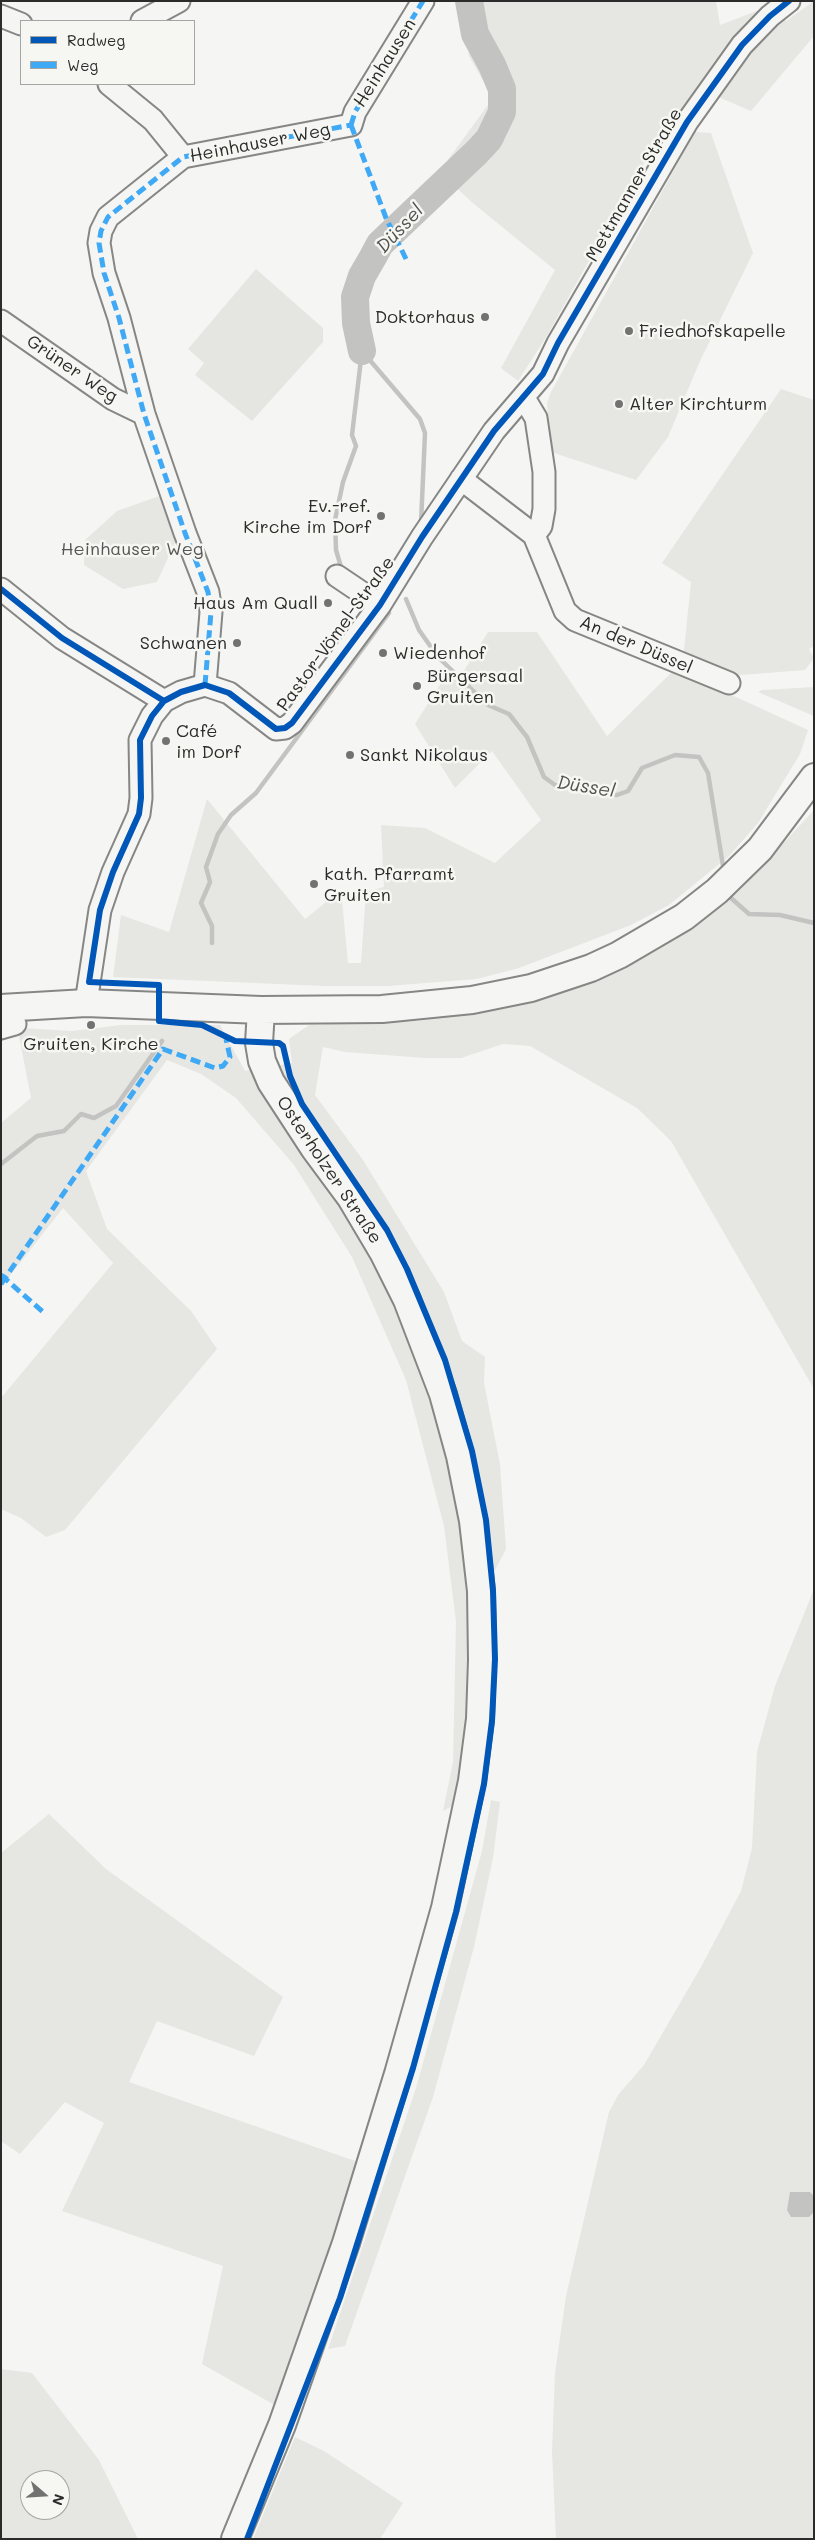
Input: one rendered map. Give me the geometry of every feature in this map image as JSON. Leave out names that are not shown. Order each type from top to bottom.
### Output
[{"type":"main road","points":[[6,1020],[86,1003],[261,1010],[382,1009],[426,1006],[496,996],[531,988],[591,968],[646,942],[684,917],[717,891],[760,849],[814,777]]},
{"type":"main road","name":"Osterholzer Straße","points":[[235,2539],[282,2425],[346,2243],[398,2074],[444,1908],[472,1781],[480,1719],[482,1660],[481,1591],[473,1521],[460,1456],[443,1394],[407,1300],[383,1252],[351,1198],[314,1148],[270,1082],[262,1061],[260,1043],[261,1010]]},
{"type":"street","points":[[144,20],[179,1]]},
{"type":"street","name":"Heinhausen","points":[[351,126],[354,112],[423,1]]},
{"type":"street","name":"Mettmanner Straße","points":[[524,398],[543,374],[558,344],[687,122],[742,45],[770,16],[789,1]]},
{"type":"street","points":[[1,16],[20,24]]},
{"type":"street","points":[[110,85],[153,120],[183,157]]},
{"type":"street","name":"Heinhauser Weg","points":[[205,685],[211,612],[208,592],[185,533],[144,414],[119,318],[104,273],[99,243],[101,230],[108,217],[183,157],[351,126]]},
{"type":"street","name":"Grüner Weg","points":[[1,321],[113,399],[144,414]]},
{"type":"street","points":[[461,479],[534,535],[541,526],[544,472],[536,418],[524,398]]},
{"type":"street","name":"Pastor-Vömel-Straße","points":[[205,685],[229,693],[268,725],[276,729],[285,728],[299,715],[380,605],[494,431],[524,398]]},
{"type":"street","name":"An der Düssel","points":[[534,535],[565,611],[575,620],[729,683]]},
{"type":"street","points":[[337,576],[380,605]]},
{"type":"street","points":[[1,589],[62,638],[164,701]]},
{"type":"street","points":[[86,1003],[100,910],[113,872],[138,814],[141,798],[140,740],[152,716],[164,701],[181,692],[205,685]]},
{"type":"shaded area","points":[[256,269],[323,328],[323,342],[252,421],[195,375],[204,363],[188,349]]},
{"type":"shaded area","points":[[790,2192],[810,2192],[814,2196],[814,2212],[809,2217],[791,2217],[787,2210]]},
{"type":"green space","points":[[460,1],[716,1],[720,25],[770,6],[786,21],[814,1],[814,36],[751,111],[716,96],[669,119],[545,339],[518,381],[501,368],[555,270],[474,204],[439,172],[493,98],[469,56]]},
{"type":"green space","points":[[695,132],[711,133],[753,253],[700,361],[668,437],[636,480],[551,452],[547,403],[551,392]]},
{"type":"green space","points":[[781,389],[814,400],[814,646],[809,649],[814,658],[805,670],[741,675],[683,660],[691,582],[662,563]]},
{"type":"green space","name":"Heinhauser Weg","points":[[162,495],[178,536],[157,582],[123,589],[84,565],[85,540],[117,511]]},
{"type":"green space","points":[[488,632],[537,632],[607,736],[675,669],[808,730],[800,754],[758,823],[729,856],[669,905],[631,925],[519,968],[477,979],[388,986],[325,986],[113,977],[121,915],[169,932],[207,799],[305,919],[341,890],[348,963],[361,963],[366,892],[384,887],[381,825],[425,828],[495,863],[541,820],[492,751],[455,788],[415,724],[445,677],[460,677]]},
{"type":"green space","points":[[814,687],[814,716],[758,692],[762,690]]},
{"type":"green space","points":[[814,810],[814,1389],[671,1141],[637,1108],[530,1046],[503,1044],[461,1058],[425,1058],[345,1052],[323,1047],[315,1095],[363,1160],[444,1292],[462,1341],[485,1357],[484,1383],[500,1464],[506,1549],[471,1617],[472,1720],[460,1802],[443,1811],[453,1762],[456,1622],[444,1526],[406,1380],[352,1257],[294,1165],[236,1098],[201,1074],[167,1060],[86,1171],[107,1229],[191,1311],[217,1349],[65,1530],[46,1537],[21,1518],[1,1509],[1,1398],[113,1263],[63,1208],[1,1287],[1,1123],[31,1098],[19,1036],[22,1028],[72,1031],[121,1025],[220,1025],[245,1071],[292,1063],[289,1039],[309,1025],[426,1020],[535,999],[673,938],[738,892]]},
{"type":"green space","points":[[814,1589],[814,2539],[556,2539],[552,2451],[555,2373],[566,2296],[609,2112],[618,2095],[644,2065],[701,1967],[741,1891],[752,1848],[757,1752],[775,1686]]},
{"type":"green space","points":[[491,1800],[500,1802],[493,1858],[474,1947],[433,2097],[345,2346],[328,2349],[416,2088],[482,1851]]},
{"type":"green space","points":[[49,1814],[106,1869],[283,1997],[254,2056],[157,2021],[129,2082],[361,2163],[278,2407],[202,2364],[223,2266],[62,2211],[104,2123],[65,2102],[20,2154],[1,2141],[1,1853]]},
{"type":"green space","points":[[1,2369],[32,2373],[99,2460],[138,2539],[1,2539]]},
{"type":"green space","points":[[295,2437],[324,2451],[403,2503],[380,2539],[253,2539]]},
{"type":"waterway","name":"Düssel","points":[[362,351],[356,323],[355,297],[362,276],[380,244],[477,152],[489,139],[502,112],[502,89],[492,65],[475,34],[469,1]]},
{"type":"waterway","name":"Düssel","points":[[362,351],[420,419],[425,433],[421,523]]},
{"type":"waterway","points":[[341,567],[336,550],[335,520],[343,482],[356,446],[352,435],[362,351]]},
{"type":"waterway","name":"Düssel","points":[[406,599],[419,630],[438,657],[488,705],[509,714],[527,737],[544,777],[555,785],[617,795],[628,791],[642,768],[675,755],[699,757],[708,773],[724,872]]},
{"type":"waterway","points":[[212,943],[212,926],[201,903],[210,882],[206,867],[218,834],[231,815],[256,793],[389,613],[388,608]]},
{"type":"waterway","name":"Düssel","points":[[729,892],[731,898],[749,914],[780,915],[814,923]]},
{"type":"waterway","points":[[1,1164],[37,1136],[64,1131],[81,1114],[94,1118],[116,1106],[162,1041]]},
{"type":"marked path","points":[[351,125],[355,112],[423,1]]},
{"type":"marked path","points":[[351,125],[386,218],[408,263]]},
{"type":"marked path","points":[[205,685],[211,612],[208,592],[185,533],[144,414],[119,318],[104,273],[99,243],[101,231],[108,217],[183,157],[351,125]]},
{"type":"marked path","points":[[1,1284],[163,1049],[215,1068],[223,1066],[230,1057],[226,1039]]},
{"type":"marked path","points":[[1,1275],[43,1312]]},
{"type":"cycle path","points":[[247,2539],[340,2298],[413,2068],[456,1912],[484,1784],[492,1721],[495,1659],[493,1591],[486,1520],[472,1451],[445,1360],[407,1269],[387,1230],[302,1104],[290,1076],[283,1046],[279,1043],[235,1041],[202,1025],[159,1021],[159,985],[89,982],[100,910],[113,872],[139,814],[141,798],[140,740],[152,716],[164,701],[181,692],[205,685],[229,693],[276,729],[285,728],[292,723],[380,605],[422,537],[494,431],[543,374],[558,343],[687,122],[742,45],[770,16],[789,1]]},
{"type":"cycle path","points":[[1,589],[62,638],[164,701]]},
{"type":"place","name":"Doktorhaus","points":[[485,317]]},
{"type":"place","name":"Friedhofskapelle","points":[[629,331]]},
{"type":"place","name":"Alter Kirchturm","points":[[619,404]]},
{"type":"place","name":"Ev.-ref. Kirche im Dorf","points":[[381,516]]},
{"type":"place","name":"Haus Am Quall","points":[[328,603]]},
{"type":"place","name":"Schwanen","points":[[237,643]]},
{"type":"place","name":"Wiedenhof","points":[[383,653]]},
{"type":"place","name":"Bürgersaal Gruiten","points":[[417,686]]},
{"type":"place","name":"Café im Dorf","points":[[166,741]]},
{"type":"place","name":"Sankt Nikolaus","points":[[350,755]]},
{"type":"place","name":"kath. Pfarramt Gruiten","points":[[314,884]]},
{"type":"place","name":"Gruiten, Kirche","points":[[91,1025]]}]
